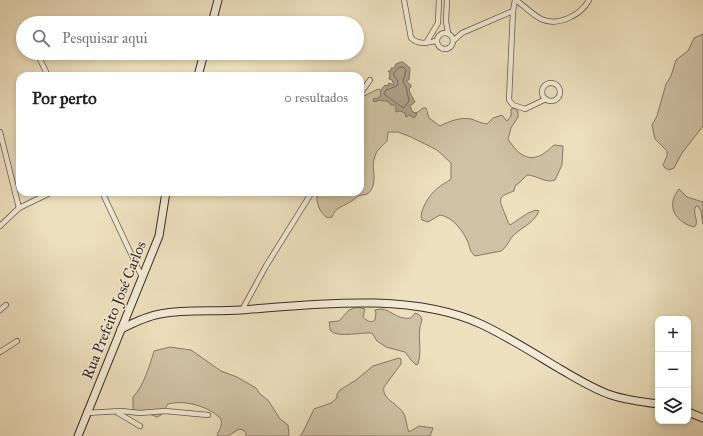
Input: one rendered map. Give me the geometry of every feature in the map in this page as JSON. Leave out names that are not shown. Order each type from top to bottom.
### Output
[{"type":"street","points":[[214,16],[218,0]]},
{"type":"street","points":[[404,0],[412,38],[419,42],[426,43],[436,41]]},
{"type":"street","points":[[426,43],[438,23],[439,0]]},
{"type":"street","points":[[447,0],[446,21],[449,34],[453,42]]},
{"type":"street","points":[[546,99],[525,109],[513,105],[510,100],[513,11],[516,0],[542,19],[557,21],[570,18],[577,14],[590,0]]},
{"type":"street","points":[[441,33],[462,33],[513,11]]},
{"type":"street","points":[[446,21],[441,33],[437,36],[436,41],[438,46],[443,49],[449,48],[462,33]]},
{"type":"street","points":[[40,60],[46,72]]},
{"type":"street","points":[[199,72],[202,60]]},
{"type":"street","points":[[364,88],[370,80]]},
{"type":"street","points":[[534,105],[542,93],[543,88],[548,84],[553,84],[560,92],[557,99],[550,101],[546,99],[542,93]]},
{"type":"street","points":[[0,132],[19,208]]},
{"type":"street","points":[[0,226],[19,208],[43,196]]},
{"type":"street","points":[[104,196],[142,277]]},
{"type":"street","name":"Rua Prefeito José Carlos","points":[[78,436],[86,413],[159,236],[165,196]]},
{"type":"street","points":[[242,310],[266,266],[310,196]]},
{"type":"street","points":[[121,329],[158,314],[176,312],[242,310],[341,303],[415,306],[455,315],[483,325],[578,380],[610,395],[632,401],[655,404]]},
{"type":"street","points":[[0,310],[6,306]]},
{"type":"street","points":[[0,352],[17,341]]},
{"type":"street","points":[[86,413],[114,411],[140,413],[170,411],[208,415]]},
{"type":"street","points":[[114,411],[140,426]]},
{"type":"street","points":[[691,413],[703,418]]},
{"type":"shaded area","points":[[703,34],[703,126],[682,153],[674,168],[669,170],[663,165],[667,156],[667,151],[655,139],[652,125],[657,116],[666,84],[671,76],[676,60],[688,51],[694,38]]},
{"type":"shaded area","points":[[379,89],[412,114],[426,108],[429,118],[440,126],[459,119],[471,119],[487,124],[493,118],[502,115],[507,121],[511,116],[511,109],[514,108],[518,111],[518,117],[511,128],[508,139],[518,152],[524,156],[535,157],[541,155],[554,145],[563,146],[562,165],[555,180],[549,181],[527,175],[515,186],[514,191],[502,197],[501,204],[510,225],[528,213],[536,210],[539,211],[530,223],[511,238],[503,250],[475,256],[457,225],[445,216],[440,215],[428,222],[422,220],[421,216],[423,207],[429,198],[435,190],[451,179],[451,163],[437,150],[411,137],[398,132],[388,132],[387,141],[380,148],[374,160],[373,186],[370,192],[364,195],[364,96]]},
{"type":"shaded area","points":[[679,189],[687,197],[703,202],[703,224],[701,211],[698,206],[696,206],[695,209],[696,225],[694,227],[684,223],[676,216],[673,208],[673,201]]},
{"type":"shaded area","points":[[317,196],[358,196],[338,209],[332,217],[328,218],[320,210]]},
{"type":"shaded area","points":[[357,307],[365,309],[363,317],[370,322],[375,320],[375,310],[380,309],[405,318],[411,318],[415,313],[420,315],[422,320],[420,326],[420,353],[418,364],[416,365],[405,352],[386,347],[377,341],[372,333],[339,334],[331,331],[329,322],[339,321],[349,310]]},
{"type":"shaded area","points":[[170,347],[191,350],[221,371],[237,377],[256,388],[260,394],[268,400],[280,419],[288,425],[289,436],[246,436],[246,433],[243,430],[239,429],[228,436],[218,436],[217,435],[222,424],[220,418],[209,410],[186,403],[168,404],[161,415],[157,417],[133,410],[133,397],[143,382],[154,351]]},
{"type":"shaded area","points":[[399,358],[401,359],[401,364],[384,387],[385,395],[402,410],[406,418],[409,432],[419,426],[433,428],[430,436],[300,436],[314,409],[331,403],[337,398],[337,394],[340,390],[356,380],[373,366]]},
{"type":"water","points":[[401,62],[410,68],[409,80],[407,80],[407,82],[411,85],[409,91],[415,102],[410,106],[412,111],[417,114],[414,118],[409,115],[406,117],[405,113],[400,111],[396,112],[396,107],[391,105],[388,101],[373,101],[374,98],[376,99],[380,97],[380,91],[385,85],[389,86],[389,83],[394,85],[392,80],[389,79],[390,73],[388,71],[391,71],[391,68],[394,68],[396,64]]}]
